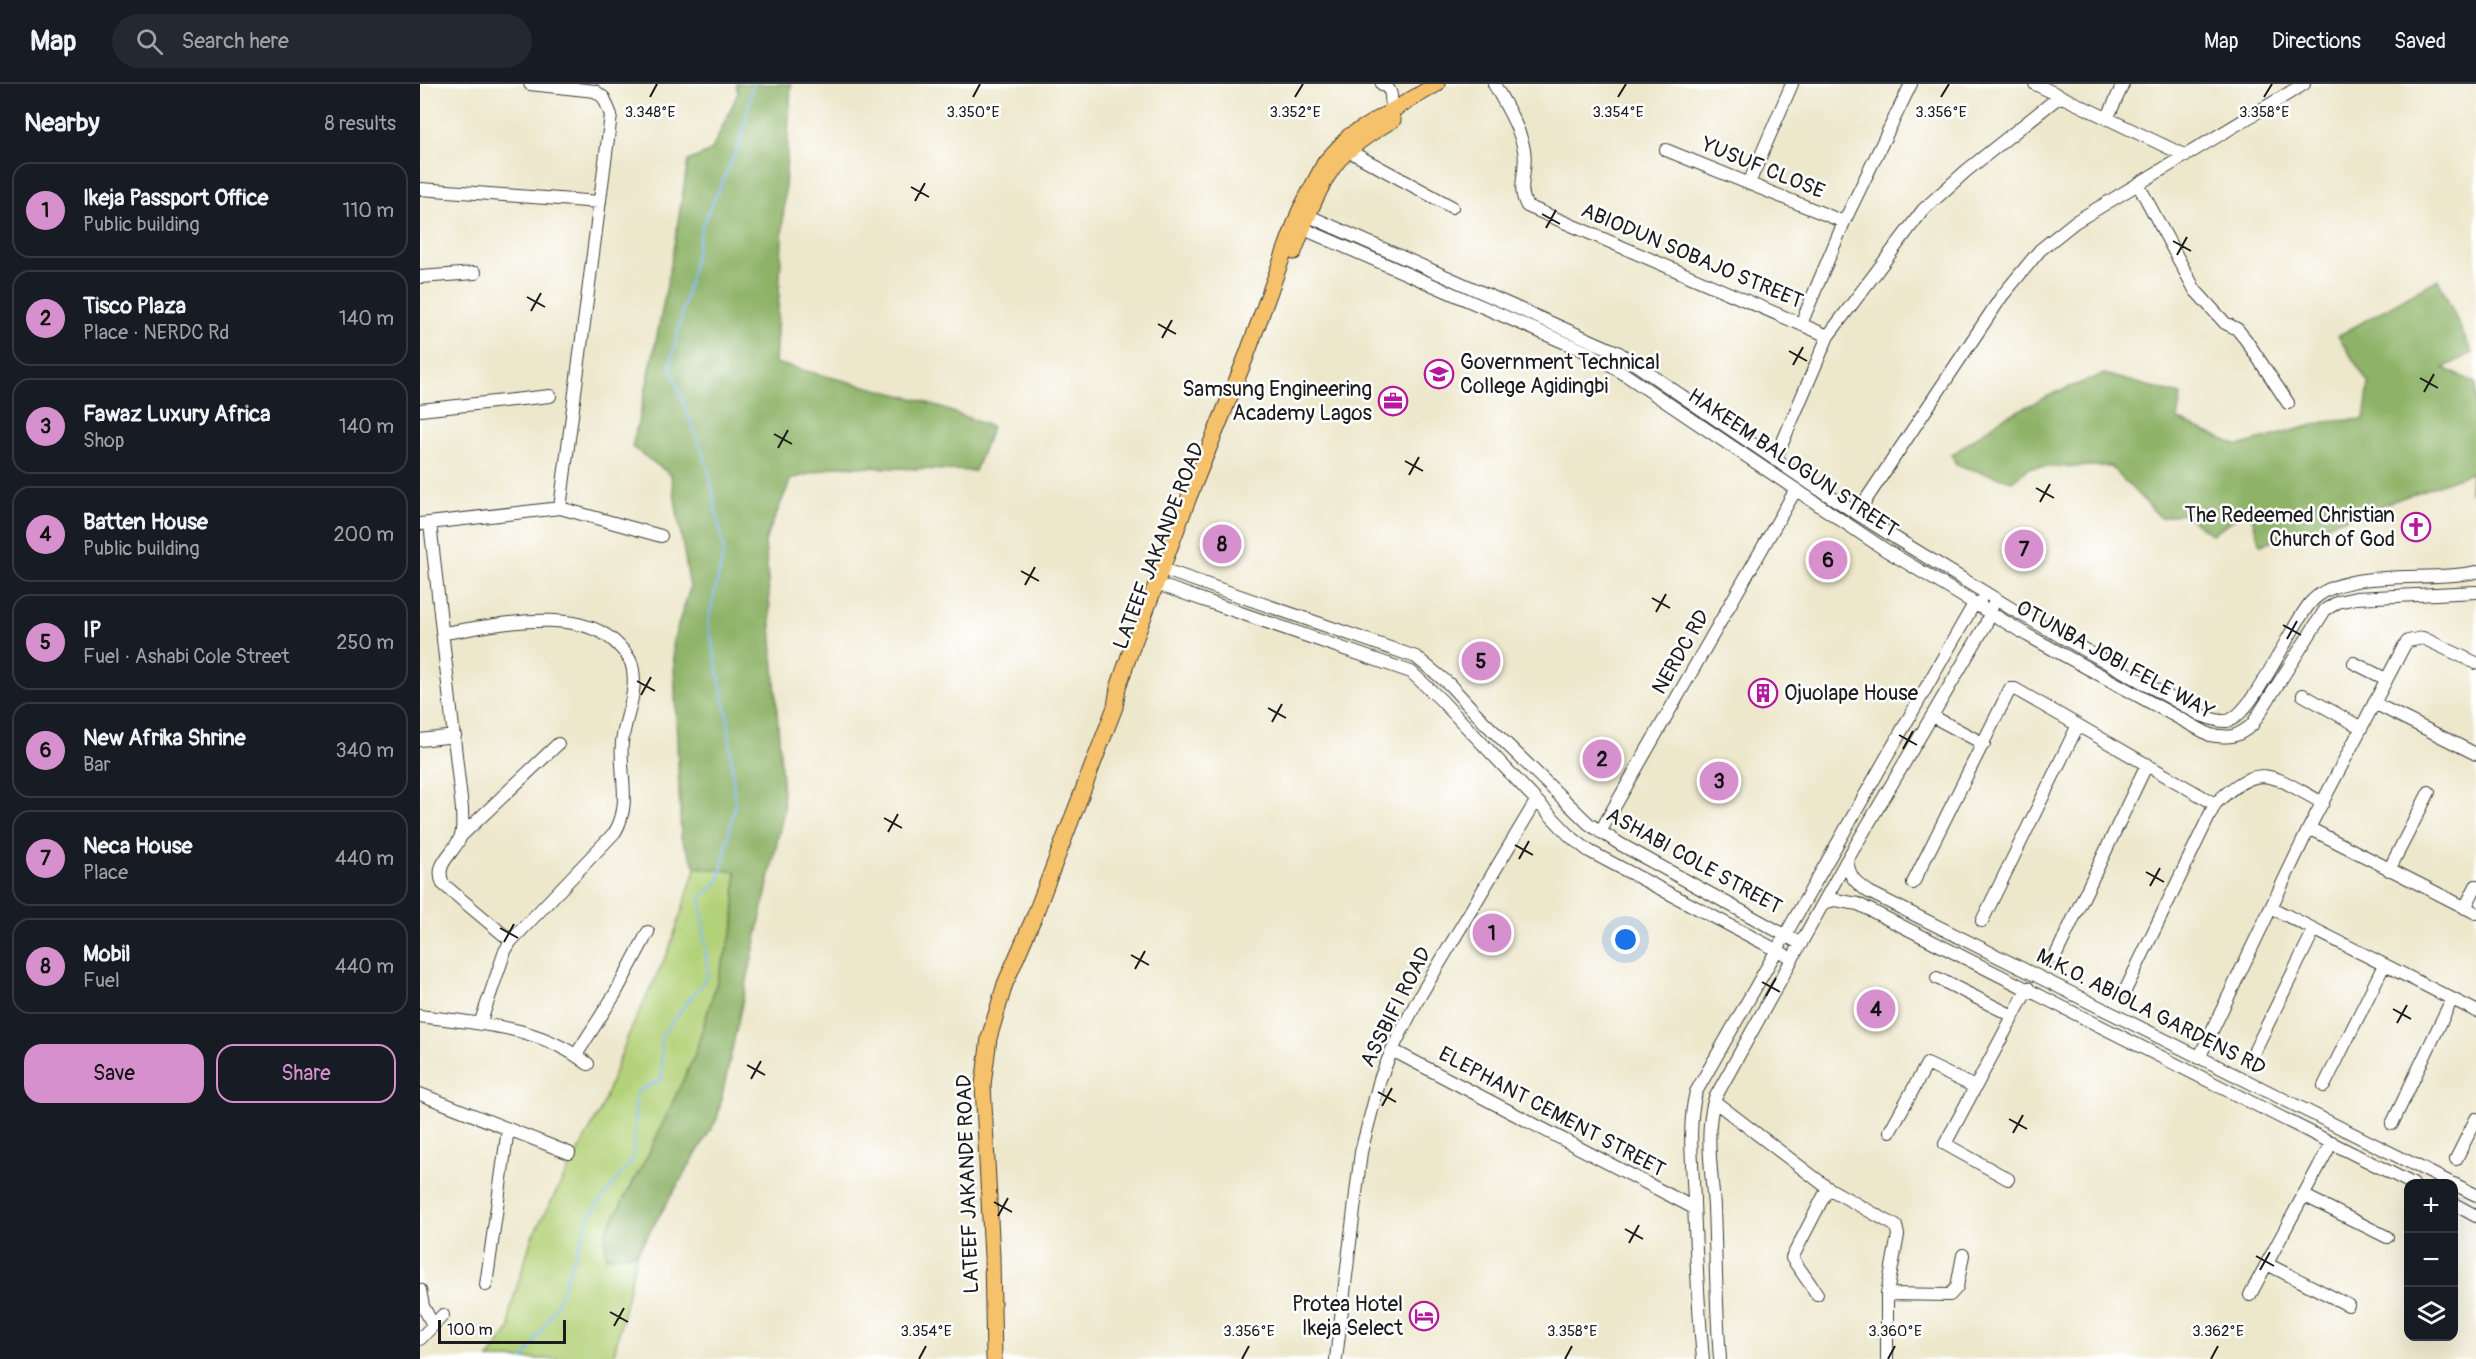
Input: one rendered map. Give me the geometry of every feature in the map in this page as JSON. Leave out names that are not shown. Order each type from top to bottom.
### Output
[{"type":"main road","name":"LATEEF JAKANDE ROAD","points":[[994,1359],[992,1257],[983,1085],[989,1038],[1005,984],[1034,917],[1116,707],[1118,688],[1164,578],[1246,357],[1301,220],[1331,153],[1349,136],[1437,84]]},
{"type":"main road","name":"LATEEF JAKANDE ROAD","points":[[1301,220],[1334,168],[1349,151],[1381,127],[1452,84]]},
{"type":"street","points":[[530,84],[595,91],[604,98],[611,116],[560,508]]},
{"type":"street","points":[[1382,84],[1389,88],[1391,93],[1391,110]]},
{"type":"street","name":"ABIODUN SOBAJO STREET","points":[[1494,84],[1523,143],[1525,154],[1521,189],[1527,206],[1828,336]]},
{"type":"street","points":[[1749,183],[1792,84]]},
{"type":"street","points":[[1801,324],[1844,222],[1911,84]]},
{"type":"street","points":[[2035,84],[2186,156]]},
{"type":"street","points":[[2107,119],[2123,84]]},
{"type":"street","points":[[1857,513],[2002,296],[2040,250],[2075,222],[2304,84]]},
{"type":"street","name":"HAKEEM BALOGUN STREET","points":[[1775,460],[1828,336],[1923,210],[1966,171],[2060,96]]},
{"type":"street","name":"YUSUF CLOSE","points":[[1666,150],[1844,222]]},
{"type":"street","points":[[1349,151],[1452,207]]},
{"type":"street","points":[[2138,184],[2195,290],[2225,323],[2237,329],[2247,340],[2288,403]]},
{"type":"street","points":[[420,189],[600,202]]},
{"type":"street","name":"HAKEEM BALOGUN STREET","points":[[1301,220],[1432,271],[1619,353],[1775,460],[1993,597]]},
{"type":"street","name":"HAKEEM BALOGUN STREET","points":[[1301,220],[1427,283],[1591,354],[1702,426],[1796,491],[1991,614]]},
{"type":"street","points":[[1427,283],[1432,271]]},
{"type":"street","points":[[420,277],[475,273]]},
{"type":"street","points":[[420,410],[550,396]]},
{"type":"street","points":[[1702,426],[1711,415]]},
{"type":"street","name":"NERDC RD","points":[[1600,832],[1796,491]]},
{"type":"street","points":[[461,836],[462,809],[444,633],[425,523],[560,508],[661,536]]},
{"type":"street","name":"OTUNBA JOBI FELE WAY","points":[[1993,597],[2200,715],[2215,720],[2228,720],[2240,715],[2306,609],[2326,590],[2349,581],[2476,572]]},
{"type":"street","name":"ASHABI COLE STREET","points":[[1164,578],[1221,588],[1416,657],[1449,684],[1561,799],[1600,832],[1801,944]]},
{"type":"street","name":"ASHABI COLE STREET","points":[[1164,578],[1215,603],[1411,672],[1440,699],[1536,801],[1589,851],[1792,959]]},
{"type":"street","points":[[1215,603],[1221,588]]},
{"type":"street","name":"OTUNBA JOBI FELE WAY","points":[[1991,614],[2195,728],[2210,735],[2227,738],[2240,735],[2252,725],[2325,610],[2338,602],[2356,598],[2476,592]]},
{"type":"street","points":[[1702,1359],[1695,1260],[1692,1110],[1696,1092],[1974,604],[1993,597],[1991,614],[1847,860],[1714,1101],[1710,1114],[1710,1141],[1720,1359]]},
{"type":"street","points":[[444,633],[538,620],[574,623],[600,632],[616,643],[627,655],[633,669],[633,690],[622,742],[621,777],[625,801],[623,818],[615,832],[511,941],[505,951],[480,1024]]},
{"type":"street","points":[[2199,1058],[2309,828],[2404,646],[2408,641],[2416,639],[2429,641],[2476,663]]},
{"type":"street","points":[[2283,646],[2297,654]]},
{"type":"street","points":[[1943,658],[1960,667]]},
{"type":"street","points":[[2354,663],[2386,679]]},
{"type":"street","points":[[1913,883],[2010,689],[2014,689],[2215,804]]},
{"type":"street","points":[[2302,695],[2360,727]]},
{"type":"street","points":[[2374,703],[2476,754]]},
{"type":"street","points":[[1932,716],[1984,744]]},
{"type":"street","points":[[1982,921],[2078,725]]},
{"type":"street","points":[[420,740],[455,736]]},
{"type":"street","points":[[511,941],[443,884],[439,875],[440,867],[461,836],[558,744]]},
{"type":"street","points":[[2055,957],[2147,764]]},
{"type":"street","points":[[2125,991],[2215,804],[2243,779],[2259,775],[2277,778],[2323,803]]},
{"type":"street","points":[[2389,870],[2429,792]]},
{"type":"street","name":"ASSBIFI ROAD","points":[[1336,1359],[1361,1152],[1380,1079],[1417,1001],[1536,801]]},
{"type":"street","points":[[2309,828],[2471,910],[2476,886]]},
{"type":"street","name":"M.K.O. ABIOLA GARDENS RD","points":[[1847,860],[1848,871],[1853,881],[1869,892],[2443,1179]]},
{"type":"street","name":"M.K.O. ABIOLA GARDENS RD","points":[[1823,903],[1835,900],[1858,904],[2404,1179]]},
{"type":"street","points":[[1726,924],[1734,908]]},
{"type":"street","points":[[2272,908],[2476,1011]]},
{"type":"street","points":[[2252,1056],[2314,930]]},
{"type":"street","points":[[576,1055],[615,994],[648,932]]},
{"type":"street","points":[[2324,1086],[2384,965]]},
{"type":"street","points":[[1937,978],[2013,1016]]},
{"type":"street","points":[[2008,1179],[1945,1144],[2028,988]]},
{"type":"street","points":[[2391,1124],[2452,999]]},
{"type":"street","points":[[420,1016],[520,1029],[576,1055],[588,1064]]},
{"type":"street","points":[[2119,1035],[2127,1021]]},
{"type":"street","name":"ELEPHANT CEMENT STREET","points":[[1392,1050],[1694,1208]]},
{"type":"street","points":[[1890,1131],[1927,1064],[1975,1087]]},
{"type":"street","points":[[420,1094],[569,1152]]},
{"type":"street","points":[[1714,1101],[1828,1188],[1896,1226],[1898,1235],[1887,1294],[1887,1359]]},
{"type":"street","points":[[2456,1159],[2476,1119]]},
{"type":"street","points":[[486,1285],[508,1129]]},
{"type":"street","points":[[2250,1294],[2332,1142]]},
{"type":"street","name":"M.K.O. ABIOLA GARDENS RD","points":[[2458,1186],[2476,1195]]},
{"type":"street","points":[[1817,1294],[1792,1258],[1828,1188]]},
{"type":"street","points":[[2303,1195],[2387,1237]]},
{"type":"street","points":[[2458,1206],[2476,1216]]},
{"type":"street","points":[[1887,1294],[1950,1296],[1957,1287],[1963,1255]]},
{"type":"street","points":[[2267,1264],[2348,1305]]},
{"type":"street","points":[[420,1290],[423,1306],[433,1325]]},
{"type":"street","points":[[420,1339],[443,1315]]},
{"type":"green space","points":[[736,84],[791,84],[775,363],[920,400],[992,427],[975,471],[837,466],[791,479],[765,541],[784,810],[717,1119],[637,1253],[606,1257],[605,1234],[648,1155],[694,1057],[734,926],[736,872],[696,867],[681,838],[673,641],[690,588],[671,475],[632,447],[649,376],[688,161],[711,151],[738,93]]},
{"type":"green space","points":[[2438,279],[2472,353],[2443,368],[2476,383],[2476,491],[2470,492],[2471,473],[2318,528],[2260,544],[2249,508],[2212,535],[2182,513],[2161,518],[2110,466],[2031,467],[2012,481],[1956,465],[1952,455],[2001,419],[2057,392],[2104,374],[2181,395],[2177,419],[2238,446],[2324,422],[2364,419],[2369,384],[2338,336]]},
{"type":"green space","points":[[696,867],[736,871],[734,926],[694,1057],[648,1155],[605,1234],[607,1257],[637,1253],[613,1359],[488,1359],[510,1329],[510,1310],[532,1237],[601,1109],[628,1036],[669,950]]},
{"type":"waterway","points":[[524,1359],[556,1306],[590,1215],[633,1159],[636,1092],[662,1079],[661,1036],[708,976],[701,898],[719,881],[735,805],[728,719],[708,623],[724,551],[708,468],[670,366],[702,226],[741,141],[753,84]]},
{"type":"place","name":"Government Technical College Agidingbi","points":[[1439,374]]},
{"type":"place","name":"Samsung Engineering Academy Lagos","points":[[1393,401]]},
{"type":"place","name":"The Redeemed Christian Church of God","points":[[2416,527]]},
{"type":"place","name":"Mobil","points":[[1222,544]]},
{"type":"place","name":"Neca House","points":[[2024,549]]},
{"type":"place","name":"New Afrika Shrine","points":[[1828,560]]},
{"type":"place","name":"IP","points":[[1481,661]]},
{"type":"place","name":"Ojuolape House","points":[[1763,693]]},
{"type":"place","name":"Tisco Plaza","points":[[1602,759]]},
{"type":"place","name":"Fawaz Luxury Africa","points":[[1719,781]]},
{"type":"place","name":"Ikeja Passport Office","points":[[1492,933]]},
{"type":"place","name":"Batten House","points":[[1876,1009]]},
{"type":"place","name":"Protea Hotel Ikeja Select","points":[[1424,1316]]}]
